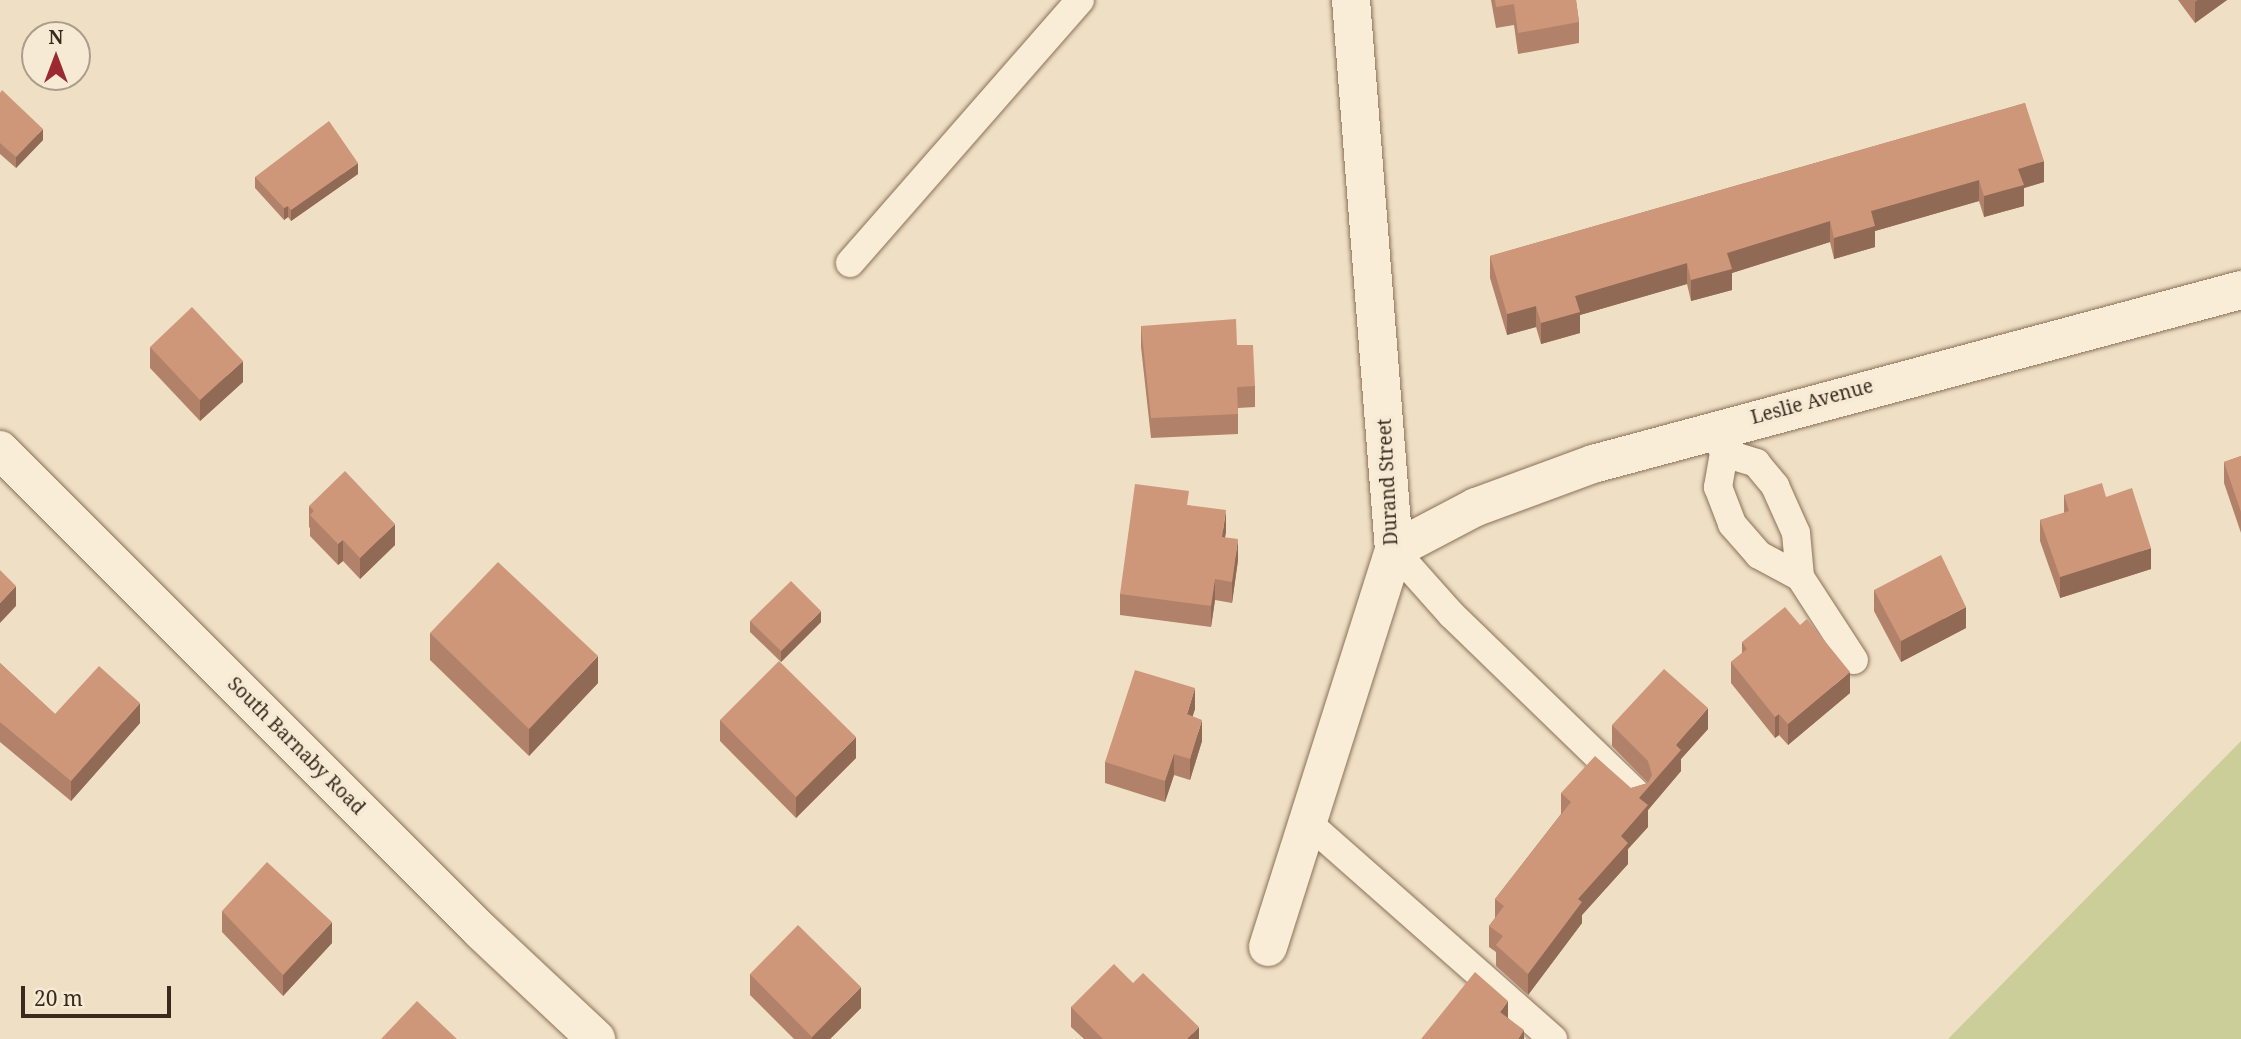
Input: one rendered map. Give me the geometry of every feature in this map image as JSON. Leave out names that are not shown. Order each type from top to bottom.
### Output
[{"type":"street","name":"Durand Street","points":[[1268,947],[1394,550],[1351,0]]},
{"type":"street","name":"Leslie Avenue","points":[[1394,550],[1489,502],[1593,464],[1719,441],[2241,290]]},
{"type":"street","name":"South Barnaby Road","points":[[0,450],[481,931],[596,1039]]},
{"type":"lane","points":[[850,262],[1057,21],[1080,0]]},
{"type":"lane","points":[[1800,577],[1759,555],[1732,524],[1718,487],[1719,441],[1756,463],[1776,486],[1796,533],[1800,577],[1854,660]]},
{"type":"lane","points":[[1394,550],[1452,615],[1636,793]]},
{"type":"lane","points":[[1307,821],[1553,1039]]},
{"type":"green space","points":[[2241,741],[2241,1039],[1948,1039]]},
{"type":"building","points":[[1495,0],[1576,0],[1579,22],[1518,33],[1514,4],[1496,7]]},
{"type":"building","points":[[2,90],[43,129],[16,157],[0,143]]},
{"type":"building","points":[[2025,103],[2044,161],[2018,169],[2024,185],[1984,196],[1979,180],[1871,211],[1875,226],[1834,238],[1830,221],[1727,253],[1732,269],[1691,280],[1687,263],[1575,296],[1580,312],[1541,323],[1536,306],[1507,314],[1490,256]]},
{"type":"building","points":[[329,121],[358,163],[291,210],[288,206],[284,208],[255,177]]},
{"type":"building","points":[[192,307],[243,361],[200,400],[150,347]]},
{"type":"building","points":[[1236,319],[1237,345],[1253,345],[1255,386],[1237,387],[1238,414],[1151,418],[1141,326]]},
{"type":"building","points":[[2241,456],[2241,512],[2224,462]]},
{"type":"building","points":[[345,471],[395,524],[360,558],[343,540],[338,544],[310,515],[314,511],[309,506]]},
{"type":"building","points":[[2102,483],[2106,497],[2132,488],[2151,548],[2060,577],[2040,520],[2069,511],[2064,495]]},
{"type":"building","points":[[1135,484],[1189,491],[1187,505],[1226,510],[1222,537],[1238,539],[1232,582],[1215,579],[1211,606],[1120,594]]},
{"type":"building","points":[[1941,555],[1966,607],[1901,641],[1874,590]]},
{"type":"building","points":[[498,562],[598,656],[529,729],[430,633]]},
{"type":"building","points":[[0,570],[16,586],[0,603]]},
{"type":"building","points":[[791,581],[821,611],[781,651],[750,621]]},
{"type":"building","points":[[1785,607],[1800,625],[1807,619],[1850,672],[1788,724],[1779,714],[1775,717],[1731,662],[1747,649],[1742,642]]},
{"type":"building","points":[[779,661],[856,737],[796,797],[720,720]]},
{"type":"building","points":[[0,663],[55,714],[99,666],[140,703],[71,781],[0,722]]},
{"type":"building","points":[[1664,669],[1708,708],[1676,745],[1681,750],[1639,798],[1648,805],[1621,836],[1628,843],[1578,899],[1582,902],[1528,974],[1496,945],[1503,936],[1489,926],[1504,906],[1495,899],[1571,802],[1561,793],[1595,756],[1631,788],[1648,783],[1652,775],[1648,761],[1612,725]]},
{"type":"building","points":[[1135,670],[1195,688],[1187,714],[1202,720],[1190,759],[1174,754],[1165,781],[1105,762]]},
{"type":"building","points":[[267,862],[332,922],[283,975],[222,911]]},
{"type":"building","points":[[798,925],[861,987],[812,1037],[750,974]]},
{"type":"building","points":[[1114,964],[1133,983],[1143,973],[1199,1027],[1187,1039],[1103,1039],[1071,1007]]},
{"type":"building","points":[[1475,972],[1508,1001],[1500,1012],[1524,1030],[1518,1039],[1421,1039]]},
{"type":"building","points":[[417,1001],[457,1039],[381,1039]]}]
